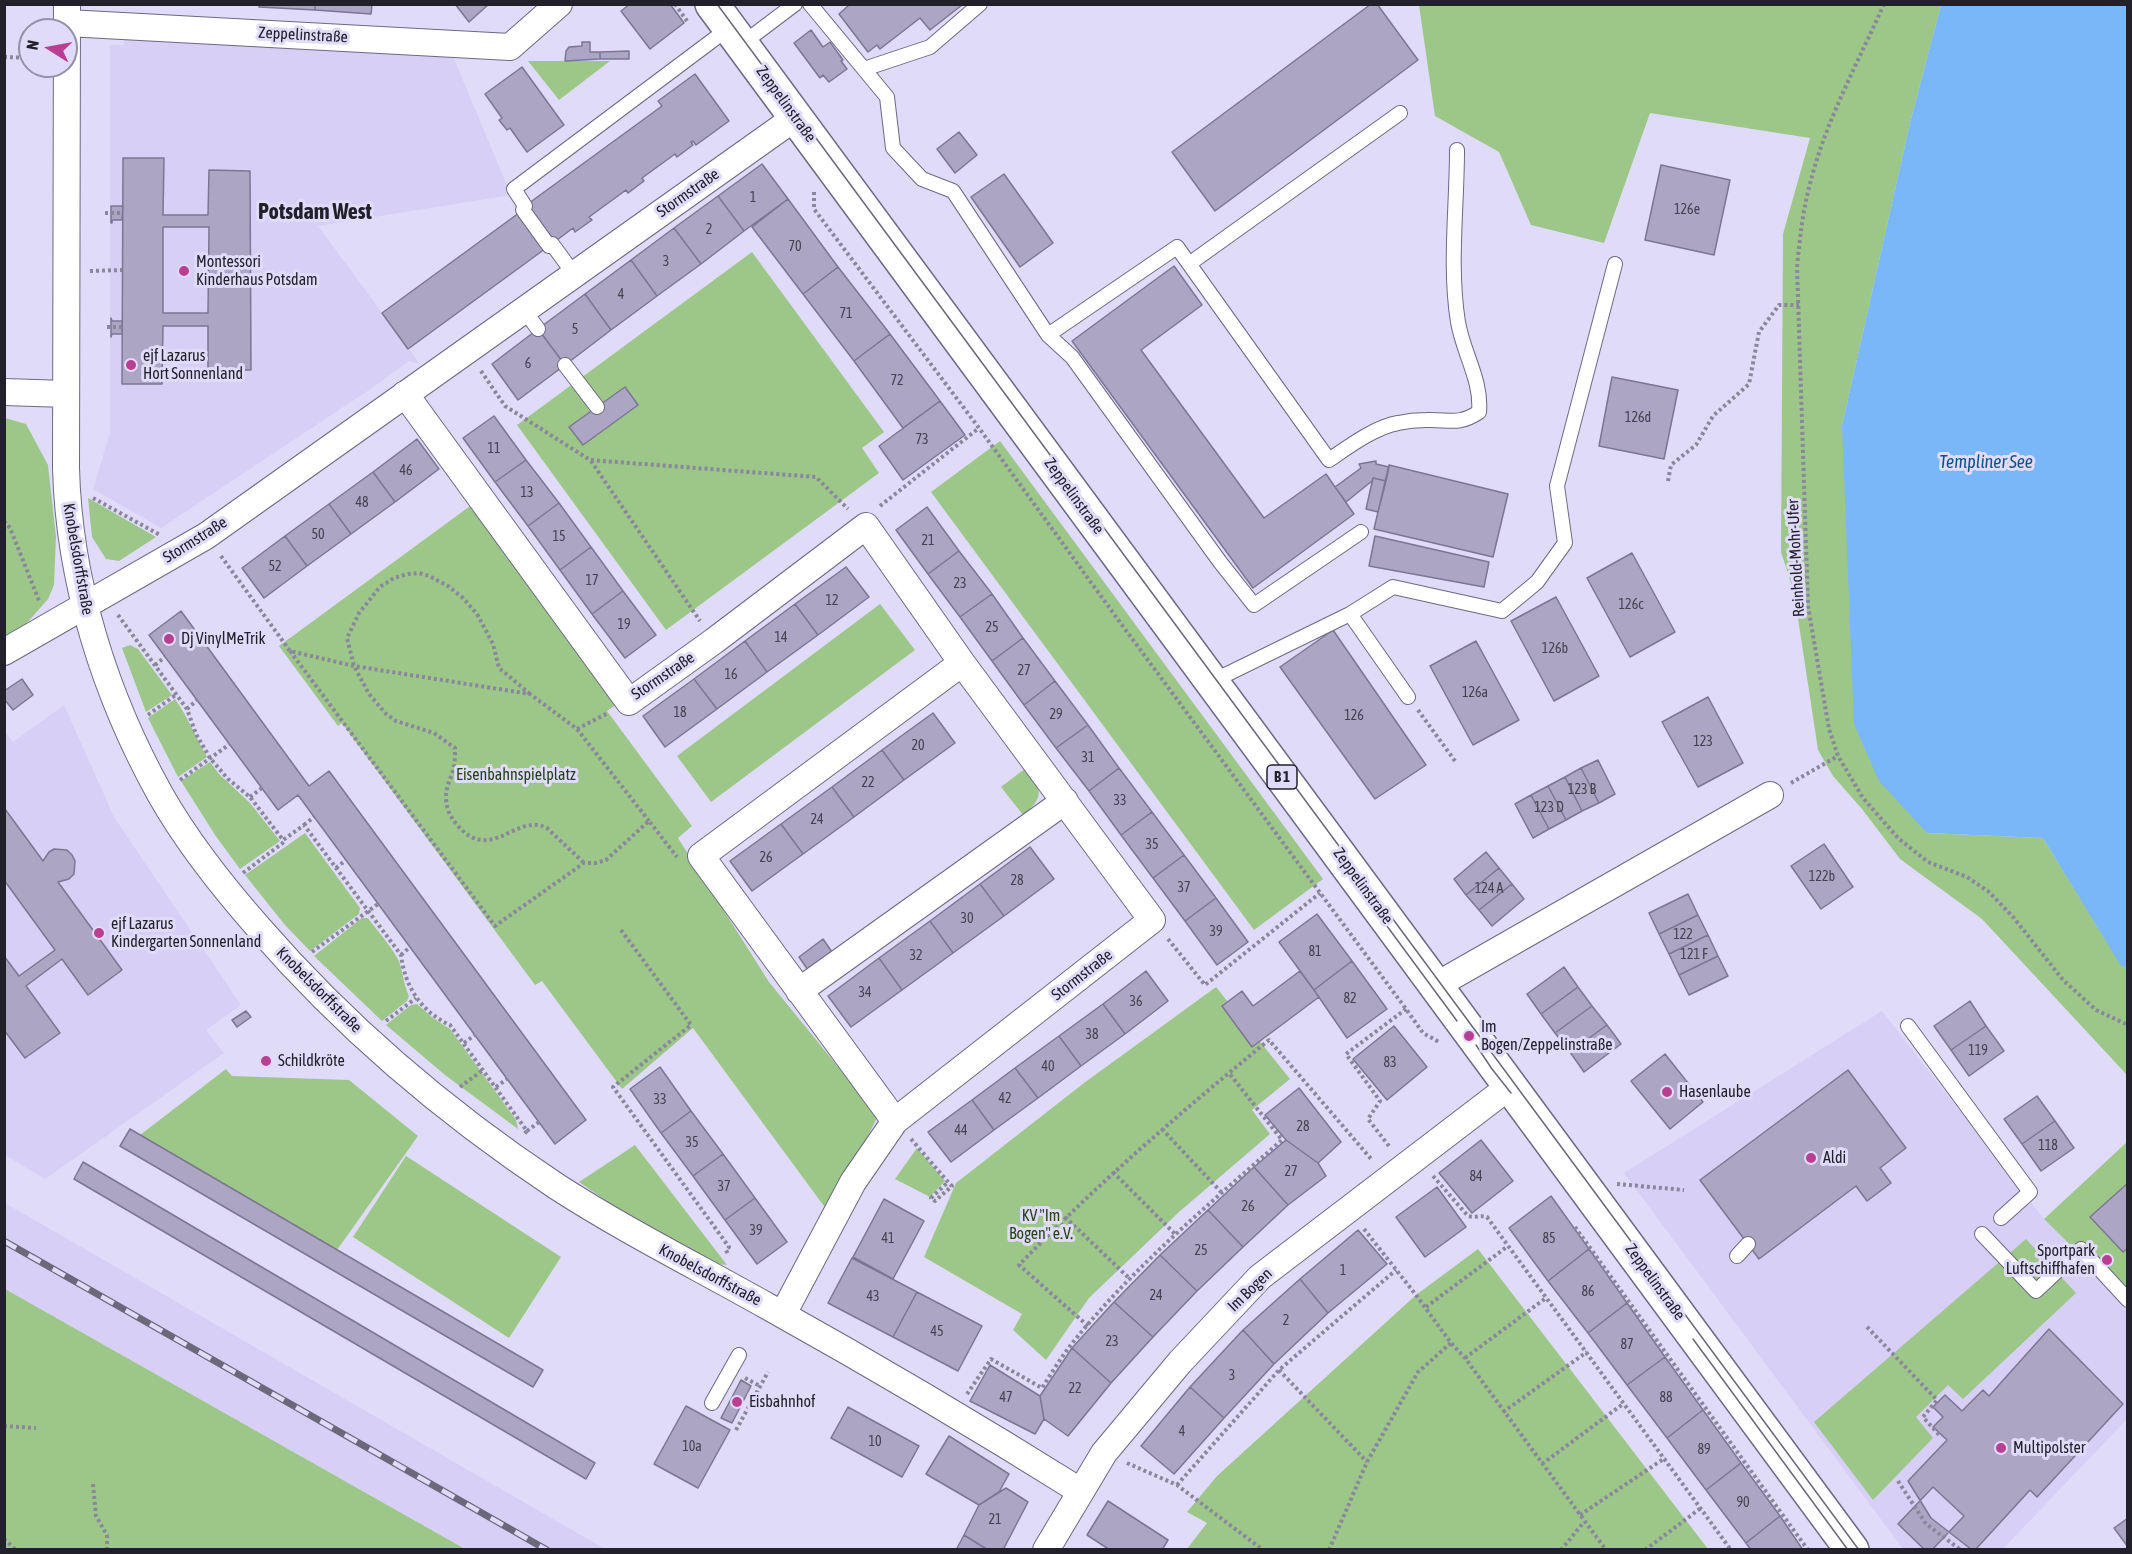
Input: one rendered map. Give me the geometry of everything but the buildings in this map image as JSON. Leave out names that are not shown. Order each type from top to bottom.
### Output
[{"type":"main road","name":"Zeppelinstraße","points":[[728,26],[1852,1550]]},
{"type":"street","name":"Zeppelinstraße","points":[[68,14],[510,46],[559,4]]},
{"type":"street","name":"Knobelsdorffstraße","points":[[68,14],[66,483],[72,537],[93,600],[127,730],[160,794],[190,843],[224,887],[292,966],[365,1037],[440,1101],[510,1154],[558,1187],[639,1236],[783,1314],[955,1413],[1080,1491]]},
{"type":"street","name":"Stormstraße","points":[[4,652],[206,536],[467,350],[531,320],[574,274],[796,117]]},
{"type":"street","points":[[4,392],[66,394]]},
{"type":"street","name":"Stormstraße","points":[[405,394],[629,702],[866,526]]},
{"type":"street","points":[[866,526],[962,663],[1152,920]]},
{"type":"street","points":[[895,1121],[701,856],[962,663]]},
{"type":"street","points":[[1437,985],[1770,795]]},
{"type":"street","points":[[799,991],[1065,801]]},
{"type":"street","name":"Stormstraße","points":[[783,1314],[853,1182],[895,1121],[1152,920]]},
{"type":"street","name":"Im Bogen","points":[[1046,1550],[1104,1453],[1179,1362],[1260,1277],[1510,1086]]},
{"type":"lane","points":[[574,274],[550,245],[524,208],[514,189],[728,26],[795,4]]},
{"type":"lane","points":[[810,4],[887,97],[892,148],[922,180],[953,191],[1048,335],[1072,357],[1220,562],[1254,605],[1361,532]]},
{"type":"lane","points":[[864,69],[930,47],[980,4]]},
{"type":"lane","points":[[1190,264],[1400,113]]},
{"type":"lane","points":[[1048,335],[1177,247],[1329,460],[1358,440],[1395,423],[1467,420],[1479,412],[1480,400],[1458,324],[1454,248],[1457,150]]},
{"type":"lane","points":[[1211,682],[1350,614],[1393,587],[1502,611],[1537,582],[1565,543],[1557,486],[1615,264]]},
{"type":"lane","points":[[565,365],[597,407]]},
{"type":"lane","points":[[1350,614],[1408,697]]},
{"type":"lane","points":[[1908,1026],[2030,1192],[2001,1218]]},
{"type":"lane","points":[[1982,1234],[2036,1291],[2081,1249],[2127,1300]]},
{"type":"lane","points":[[1737,1256],[1748,1244]]},
{"type":"lane","points":[[712,1403],[739,1355]]},
{"type":"path","name":"Reinhold-Mohr-Ufer","points":[[1884,4],[1824,137],[1811,179],[1801,228],[1798,257],[1808,606],[1829,729],[1838,756],[1863,798],[1898,838],[1928,862],[1967,877],[1989,892],[2014,918],[2063,980],[2096,1010],[2127,1025]]},
{"type":"path","points":[[814,209],[979,428],[1112,612],[1424,1033],[1443,1044]]},
{"type":"path","points":[[105,213],[122,213]]},
{"type":"path","points":[[106,271],[122,270]]},
{"type":"path","points":[[1668,481],[1671,465],[1696,445],[1713,416],[1749,384],[1759,332],[1779,305],[1799,305]]},
{"type":"path","points":[[107,327],[122,327]]},
{"type":"path","points":[[467,350],[505,406],[590,460],[714,641]]},
{"type":"path","points":[[590,460],[816,477],[866,526],[874,510],[979,428]]},
{"type":"path","points":[[66,483],[183,549]]},
{"type":"path","points":[[4,520],[10,528],[39,598],[46,627]]},
{"type":"path","points":[[206,536],[495,926],[584,863],[606,860],[649,821]]},
{"type":"path","points":[[584,863],[541,825],[533,823],[524,825],[506,836],[492,840],[474,838],[462,831],[452,819],[447,808],[446,796],[455,760],[455,748],[434,734],[396,721],[386,714],[369,694],[354,666],[347,638],[359,613],[380,587],[394,578],[419,573],[448,586],[477,614],[490,636],[499,668],[577,729],[685,868],[701,856]]},
{"type":"path","points":[[93,600],[155,665],[187,708],[196,734],[210,758],[228,779],[250,797],[283,840]]},
{"type":"path","points":[[290,651],[354,666],[530,694]]},
{"type":"path","points":[[155,665],[165,657]]},
{"type":"path","points":[[127,730],[177,694]]},
{"type":"path","points":[[1408,697],[1455,761]]},
{"type":"path","points":[[187,708],[197,700]]},
{"type":"path","points":[[577,729],[629,702]]},
{"type":"path","points":[[160,794],[230,744]]},
{"type":"path","points":[[1770,795],[1838,756]]},
{"type":"path","points":[[250,797],[262,788]]},
{"type":"path","points":[[224,887],[314,817]]},
{"type":"path","points":[[304,825],[401,955],[406,978],[416,998],[435,1016],[450,1024],[527,1131]]},
{"type":"path","points":[[336,868],[346,860]]},
{"type":"path","points":[[1152,920],[1205,985],[1320,892]]},
{"type":"path","points":[[292,966],[378,904]]},
{"type":"path","points":[[621,930],[691,1025],[613,1087],[729,1247],[726,1250],[748,1295]]},
{"type":"path","points":[[401,955],[410,947]]},
{"type":"path","points":[[365,1037],[416,998]]},
{"type":"path","points":[[1389,1146],[1368,1119],[1380,1101],[1346,1054],[1406,1009]]},
{"type":"path","points":[[464,1043],[475,1035]]},
{"type":"path","points":[[1088,1326],[1019,1265],[1113,1172],[1269,1040],[1388,1179]]},
{"type":"path","points":[[955,1413],[991,1359],[1042,1388],[1070,1346],[1131,1280],[1176,1235],[1282,1140],[1229,1073]]},
{"type":"path","points":[[495,1087],[507,1078]]},
{"type":"path","points":[[895,1121],[952,1186],[935,1201],[931,1198],[948,1182]]},
{"type":"path","points":[[510,1154],[527,1131],[539,1122]]},
{"type":"path","points":[[1162,1129],[1222,1193]]},
{"type":"path","points":[[1417,1158],[1468,1216],[1487,1217],[1731,1550]]},
{"type":"path","points":[[1113,1172],[1176,1235]]},
{"type":"path","points":[[1581,1180],[1684,1190]]},
{"type":"path","points":[[1349,1210],[1465,1358],[1606,1550]]},
{"type":"path","points":[[1065,1217],[1131,1280]]},
{"type":"path","points":[[1569,1219],[1808,1550]]},
{"type":"path","points":[[1426,1307],[1508,1246]]},
{"type":"path","points":[[1177,1485],[1279,1370],[1396,1270]]},
{"type":"path","points":[[1465,1358],[1546,1298]]},
{"type":"path","points":[[1867,1327],[1937,1400],[1923,1416],[1941,1437]]},
{"type":"path","points":[[1329,1550],[1366,1462],[1418,1372],[1451,1343]]},
{"type":"path","points":[[1503,1412],[1587,1352]]},
{"type":"path","points":[[1279,1370],[1366,1462]]},
{"type":"path","points":[[736,1430],[768,1372]]},
{"type":"path","points":[[1542,1464],[1623,1404]]},
{"type":"path","points":[[4,1425],[36,1428]]},
{"type":"path","points":[[1104,1453],[1177,1485],[1263,1550]]},
{"type":"path","points":[[1580,1515],[1665,1458]]},
{"type":"path","points":[[1898,1481],[1926,1524],[1961,1550]]},
{"type":"path","points":[[93,1484],[96,1516],[107,1534],[107,1550]]},
{"type":"path","points":[[1645,1550],[1701,1508]]},
{"type":"path","points":[[1561,1550],[1584,1522]]},
{"type":"path","points":[[4,1539],[16,1550]]},
{"type":"shaded area","points":[[124,36],[452,54],[511,195],[318,226],[420,364],[409,361],[161,528],[93,489],[110,433],[110,45],[124,45]]},
{"type":"shaded area","name":"ejf Lazarus Kindergarten Sonnenland","points":[[64,705],[114,817],[241,1005],[206,1030],[224,1053],[45,1179],[5,1155],[4,731],[13,742]]},
{"type":"shaded area","points":[[1882,1011],[2044,1219],[2127,1301],[2127,1419],[2003,1549],[1903,1549],[1624,1173]]},
{"type":"shaded area","points":[[5,1203],[605,1549],[465,1549],[5,1289]]},
{"type":"green space","points":[[1419,5],[1941,5],[1910,123],[1842,426],[1927,833],[2043,838],[2121,965],[2127,967],[2127,1075],[1982,919],[1900,859],[1862,809],[1833,776],[1818,750],[1794,592],[1781,552],[1783,234],[1810,138],[1650,113],[1604,243],[1531,225],[1499,152],[1435,116]]},
{"type":"green space","points":[[528,61],[610,61],[559,100]]},
{"type":"green space","points":[[752,252],[884,432],[862,448],[879,473],[666,630],[517,425]]},
{"type":"green space","points":[[5,418],[26,424],[48,465],[56,537],[54,585],[48,599],[26,624],[5,639]]},
{"type":"green space","points":[[1000,441],[1323,879],[1254,930],[931,492]]},
{"type":"green space","points":[[88,498],[156,537],[119,561],[106,559],[92,537]]},
{"type":"green space","name":"Eisenbahnspielplatz","points":[[477,501],[617,704],[607,711],[692,826],[678,838],[769,982],[878,1116],[829,1213],[693,1028],[622,1089],[542,981],[535,985],[342,723],[338,726],[279,646]]},
{"type":"green space","points":[[880,604],[915,650],[711,802],[677,756]]},
{"type":"green space","points":[[130,645],[138,649],[172,695],[146,712],[122,648]]},
{"type":"green space","points":[[175,699],[207,757],[178,777],[148,718]]},
{"type":"green space","points":[[210,762],[219,774],[250,803],[280,841],[240,869],[215,835],[181,781]]},
{"type":"green space","points":[[1026,768],[1035,781],[1039,793],[1035,803],[1023,815],[1001,787]]},
{"type":"green space","points":[[305,833],[360,908],[359,914],[310,951],[285,925],[245,875]]},
{"type":"green space","points":[[362,918],[368,918],[394,953],[400,964],[409,996],[407,1001],[382,1021],[314,956]]},
{"type":"green space","name":"KV \"Im Bogen\" e.V.","points":[[1216,987],[1290,1079],[1252,1110],[1270,1134],[1179,1212],[1089,1298],[1046,1360],[1013,1330],[1022,1314],[924,1257],[956,1183],[1084,1083]]},
{"type":"green space","points":[[417,1004],[450,1029],[516,1120],[518,1129],[445,1075],[386,1025],[411,1005]]},
{"type":"green space","points":[[226,1069],[232,1076],[349,1080],[418,1136],[337,1250],[140,1135]]},
{"type":"green space","name":"Sportpark Luftschiffhafen","points":[[2127,1142],[2127,1301],[2044,1219]]},
{"type":"green space","points":[[635,1145],[727,1265],[707,1263],[645,1228],[579,1182]]},
{"type":"green space","points":[[917,1148],[945,1181],[930,1197],[895,1179]]},
{"type":"green space","points":[[406,1156],[561,1257],[509,1338],[353,1237]]},
{"type":"green space","points":[[2026,1239],[2076,1293],[1963,1399],[1948,1385],[1916,1417],[1933,1438],[1873,1500],[1814,1422]]},
{"type":"green space","points":[[1478,1249],[1708,1549],[1187,1549],[1207,1523],[1187,1512],[1217,1476],[1416,1295]]},
{"type":"green space","points":[[5,1289],[465,1549],[5,1549]]},
{"type":"water","name":"Templiner See","points":[[1941,5],[2127,5],[2127,967],[2121,966],[2043,838],[1927,833],[1879,781],[1854,724],[1842,426],[1910,123]]},
{"type":"tram line","points":[[717,4],[1859,1550]]},
{"type":"tram line","points":[[1336,857],[1457,1021]]},
{"type":"tram line","points":[[1476,1045],[1511,1093]]},
{"type":"tram line","points":[[1693,1339],[1848,1550]]},
{"type":"railway","points":[[4,1241],[547,1550]]},
{"type":"place","name":"Montessori Kinderhaus Potsdam","points":[[184,271]]},
{"type":"place","name":"ejf Lazarus Hort Sonnenland","points":[[131,365]]},
{"type":"place","name":"Dj VinylMeTrik","points":[[169,639]]},
{"type":"place","name":"ejf Lazarus Kindergarten Sonnenland","points":[[99,933]]},
{"type":"place","name":"Im Bogen/Zeppelinstraße","points":[[1469,1036]]},
{"type":"place","name":"Schildkröte","points":[[266,1061]]},
{"type":"place","name":"Hasenlaube","points":[[1667,1092]]},
{"type":"place","name":"Aldi","points":[[1811,1158]]},
{"type":"place","name":"Sportpark Luftschiffhafen","points":[[2107,1260]]},
{"type":"place","name":"Eisbahnhof","points":[[737,1402]]},
{"type":"place","name":"Multipolster","points":[[2001,1448]]},
{"type":"district","name":"Potsdam West","points":[[315,212]]}]
